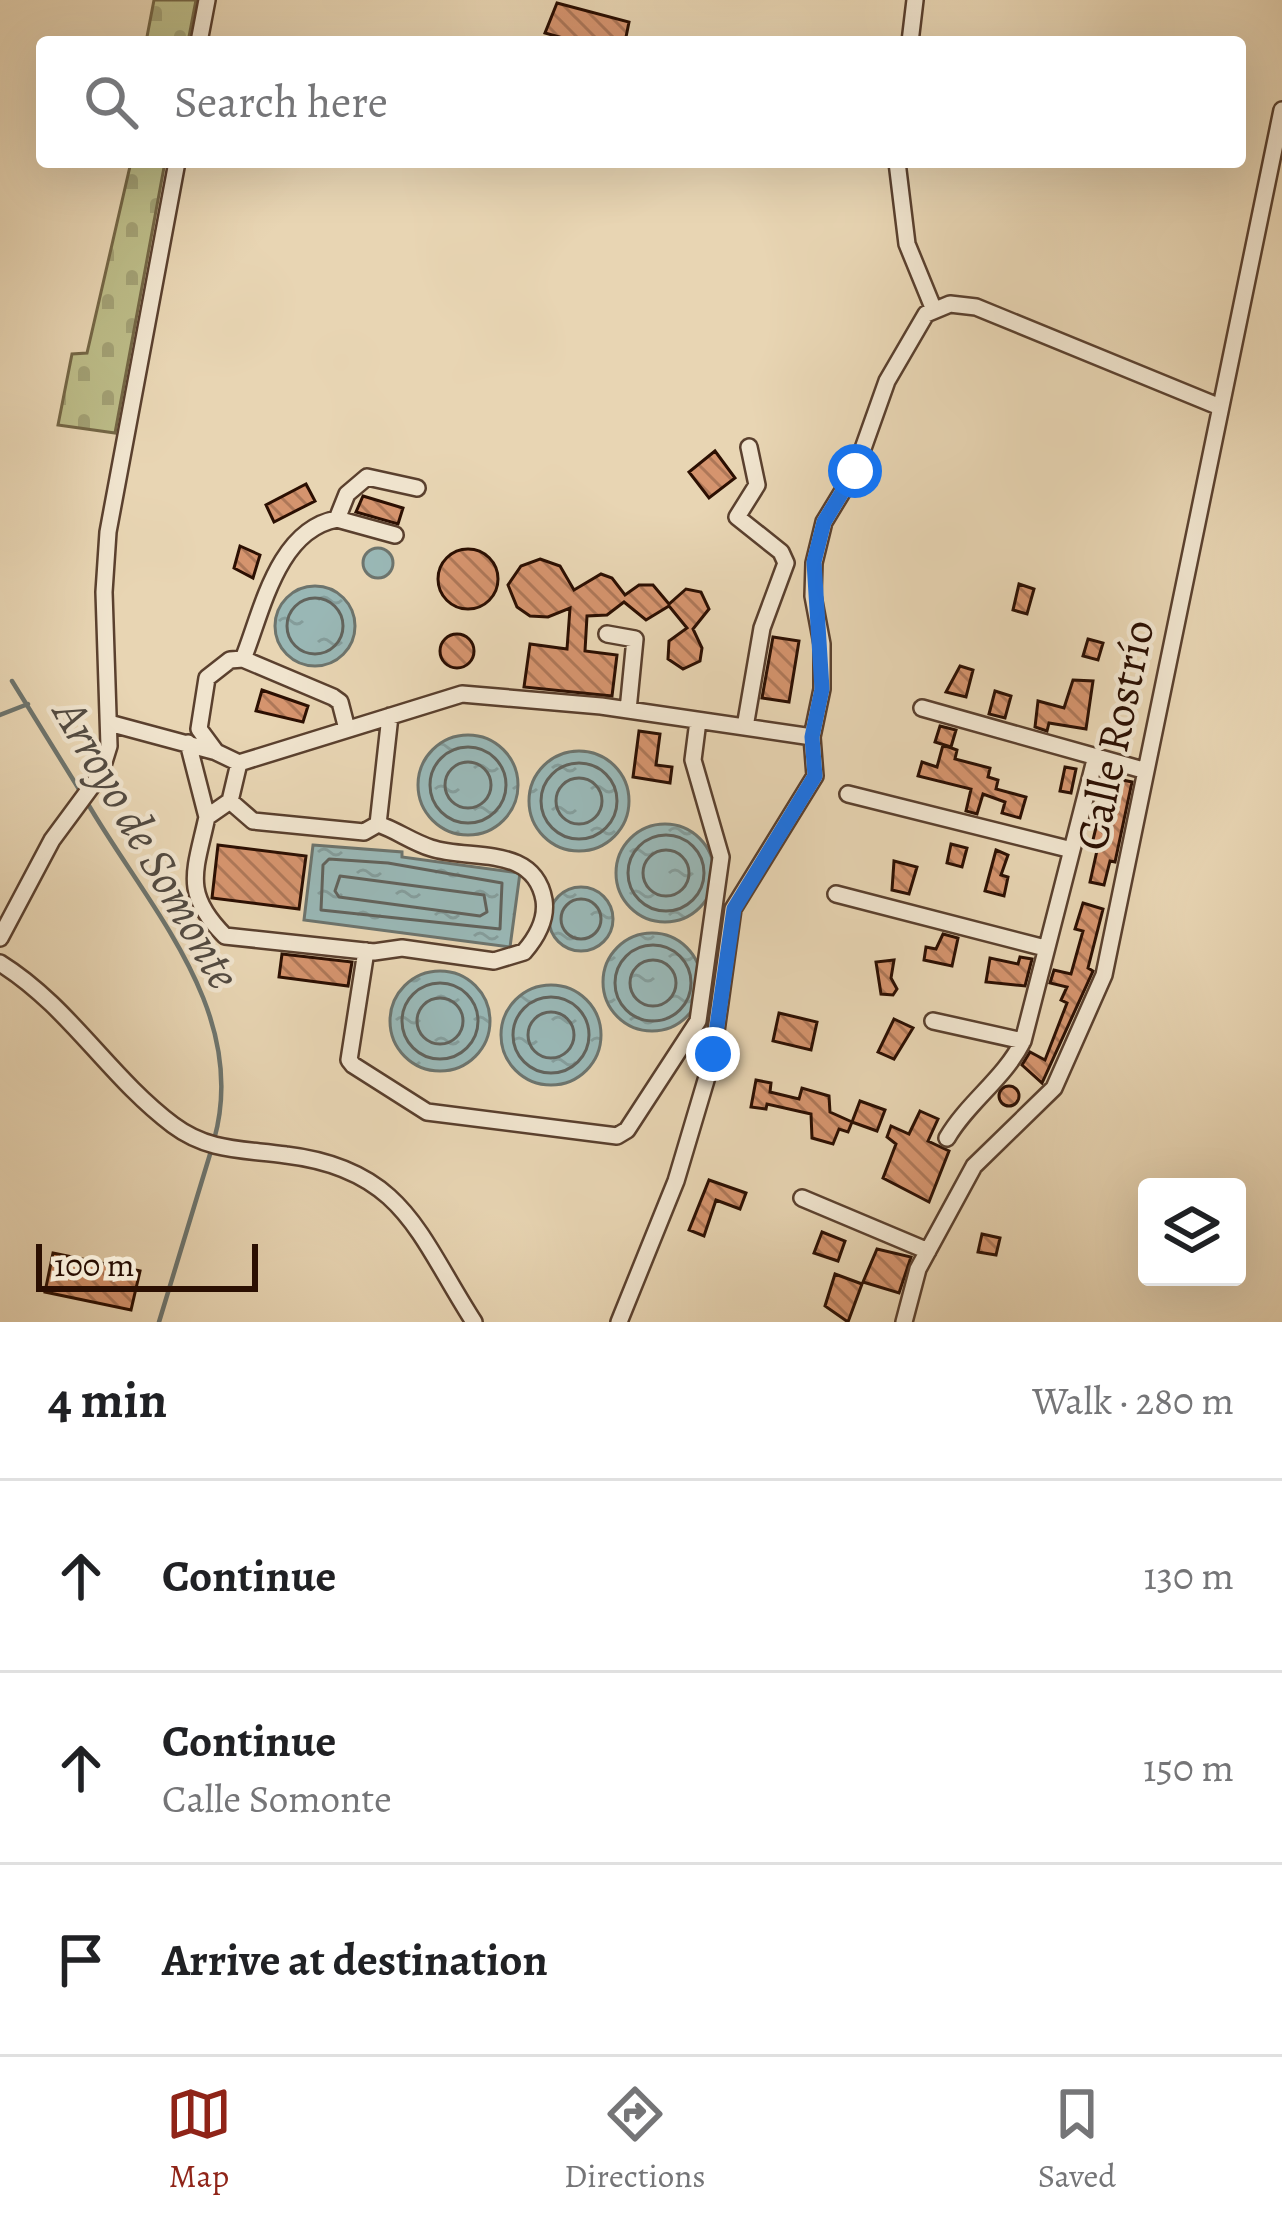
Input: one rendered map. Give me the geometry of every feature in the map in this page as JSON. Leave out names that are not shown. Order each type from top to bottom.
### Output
[{"type":"street","points":[[201,36],[207,0]]},
{"type":"street","points":[[911,36],[915,0]]},
{"type":"street","name":"Calle Rostrío","points":[[904,1322],[908,1296],[928,1251],[974,1166],[1054,1088],[1104,975],[1282,110]]},
{"type":"street","points":[[0,938],[17,898],[95,782],[109,746],[104,592],[108,532],[176,168]]},
{"type":"street","points":[[897,168],[907,244],[934,310]]},
{"type":"street","points":[[620,1322],[676,1181],[712,1060],[734,909],[812,789],[812,737],[822,689],[814,562],[824,522],[855,471],[886,381],[926,314],[950,304],[976,307],[1220,407]]},
{"type":"street","points":[[748,447],[757,485],[737,517],[782,552],[814,562]]},
{"type":"street","points":[[337,519],[346,494],[367,477],[417,488]]},
{"type":"street","points":[[242,658],[254,619],[293,548],[316,526],[337,519],[395,535]]},
{"type":"street","points":[[745,727],[762,628],[785,571],[782,552]]},
{"type":"street","points":[[608,634],[635,639],[628,710]]},
{"type":"street","points":[[216,752],[199,729],[201,693],[218,667],[242,658],[333,697],[340,703],[347,729]]},
{"type":"street","points":[[109,722],[188,743],[239,763],[462,694],[628,710],[812,737]]},
{"type":"street","points":[[922,708],[1144,770]]},
{"type":"street","points":[[378,824],[390,716]]},
{"type":"street","points":[[365,951],[349,1060],[353,1065],[427,1112],[617,1136],[627,1130],[698,1021],[701,1004],[721,857],[693,760],[698,721]]},
{"type":"street","points":[[188,743],[207,817],[194,879],[196,902],[225,936],[365,951],[402,948],[494,961],[524,952],[543,921],[539,884],[514,860],[431,848],[378,824]]},
{"type":"street","points":[[947,1138],[961,1114],[1011,1065],[1023,1042],[1068,849],[1096,756]]},
{"type":"street","points":[[239,763],[228,790],[230,801],[253,821],[364,832],[378,824]]},
{"type":"street","points":[[848,794],[1068,849]]},
{"type":"street","points":[[207,817],[230,801]]},
{"type":"street","points":[[836,894],[1045,948]]},
{"type":"street","points":[[0,963],[52,1000],[149,1103],[202,1143],[325,1164],[389,1196],[430,1243],[474,1322]]},
{"type":"street","points":[[933,1021],[1023,1042]]},
{"type":"street","points":[[802,1198],[928,1251]]},
{"type":"green space","points":[[154,0],[196,0],[189,36],[147,36]]},
{"type":"green space","points":[[130,168],[164,168],[115,433],[58,425],[72,354],[87,353]]},
{"type":"water","points":[[378,548],[389,552],[393,563],[389,574],[378,578],[367,574],[363,563],[367,552]]},
{"type":"water","points":[[315,586],[343,598],[355,626],[343,654],[315,666],[287,654],[275,626],[287,598]]},
{"type":"water","points":[[468,735],[487,739],[503,750],[514,766],[518,785],[514,804],[503,820],[487,831],[468,835],[449,831],[433,820],[422,804],[418,785],[422,766],[433,750],[449,739]]},
{"type":"water","points":[[579,751],[598,755],[614,766],[625,782],[629,801],[625,820],[614,836],[598,847],[579,851],[560,847],[544,836],[533,820],[529,801],[533,782],[544,766],[560,755]]},
{"type":"water","points":[[655,824],[675,824],[700,838],[711,854],[711,892],[700,908],[675,922],[655,922],[624,900],[616,883],[616,863],[638,832]]},
{"type":"water","points":[[313,845],[402,852],[402,857],[520,873],[510,947],[304,920]]},
{"type":"water","points":[[581,887],[604,896],[613,919],[604,942],[581,951],[558,942],[549,919],[558,896]]},
{"type":"water","points":[[652,933],[687,947],[701,982],[687,1017],[652,1031],[617,1017],[603,982],[617,947]]},
{"type":"water","points":[[440,971],[459,975],[475,986],[486,1002],[490,1021],[486,1040],[475,1056],[459,1067],[440,1071],[421,1067],[405,1056],[394,1040],[390,1021],[394,1002],[405,986],[421,975]]},
{"type":"water","points":[[551,985],[570,989],[586,1000],[597,1016],[601,1035],[597,1054],[586,1070],[570,1081],[551,1085],[532,1081],[516,1070],[505,1054],[501,1035],[505,1016],[516,1000],[532,989]]},
{"type":"building","points":[[557,3],[629,22],[626,36],[545,33]]},
{"type":"building","points":[[715,451],[735,478],[709,498],[689,472]]},
{"type":"building","points":[[306,484],[315,501],[274,522],[266,505]]},
{"type":"building","points":[[363,496],[403,508],[398,524],[356,512]]},
{"type":"building","points":[[240,546],[260,555],[253,578],[234,568]]},
{"type":"building","points":[[468,549],[489,558],[498,579],[489,600],[468,609],[447,600],[438,579],[447,558]]},
{"type":"building","points":[[540,559],[560,566],[574,590],[601,574],[612,578],[625,595],[639,585],[653,585],[669,604],[686,589],[701,592],[709,609],[693,629],[702,648],[700,661],[683,669],[668,659],[669,641],[687,628],[669,606],[646,620],[624,602],[607,615],[587,616],[585,651],[617,655],[612,696],[524,687],[530,644],[567,649],[570,608],[548,617],[530,616],[517,607],[508,585],[521,566]]},
{"type":"building","points":[[1019,584],[1034,589],[1027,614],[1013,610]]},
{"type":"building","points":[[457,634],[469,639],[474,651],[469,663],[457,668],[445,663],[440,651],[445,639]]},
{"type":"building","points":[[773,637],[799,641],[789,702],[762,698]]},
{"type":"building","points":[[1088,639],[1103,643],[1098,660],[1083,656]]},
{"type":"building","points":[[960,666],[973,670],[966,697],[946,692]]},
{"type":"building","points":[[1073,680],[1093,681],[1086,729],[1049,723],[1047,731],[1035,727],[1038,701],[1064,708]]},
{"type":"building","points":[[262,690],[308,706],[303,722],[256,711]]},
{"type":"building","points":[[995,691],[1011,696],[1005,718],[989,714]]},
{"type":"building","points":[[940,726],[956,730],[951,747],[935,742]]},
{"type":"building","points":[[639,731],[660,734],[656,765],[672,767],[670,783],[633,777]]},
{"type":"building","points":[[943,745],[957,750],[955,759],[990,768],[988,777],[998,780],[996,789],[1026,797],[1020,818],[1002,813],[1005,802],[983,794],[977,814],[966,811],[971,789],[918,776],[922,762],[937,767]]},
{"type":"building","points":[[1065,767],[1076,769],[1071,793],[1060,791]]},
{"type":"building","points":[[1118,779],[1132,782],[1115,862],[1110,861],[1104,885],[1090,882],[1098,846],[1092,844],[1101,807],[1112,809]]},
{"type":"building","points":[[951,844],[967,848],[962,867],[947,863]]},
{"type":"building","points":[[218,845],[306,856],[299,909],[212,898]]},
{"type":"building","points":[[996,850],[1008,855],[1001,875],[1008,877],[1004,896],[985,891]]},
{"type":"building","points":[[894,861],[917,867],[909,894],[892,890]]},
{"type":"building","points":[[1083,903],[1103,909],[1088,968],[1093,971],[1042,1083],[1022,1065],[1030,1052],[1045,1060],[1067,1003],[1061,1000],[1067,987],[1050,983],[1054,970],[1071,974],[1083,931],[1075,929]]},
{"type":"building","points":[[943,934],[958,938],[952,966],[924,960],[926,947],[936,949]]},
{"type":"building","points":[[282,954],[352,962],[348,986],[279,977]]},
{"type":"building","points":[[1020,957],[1032,959],[1025,986],[986,982],[990,958],[1018,964]]},
{"type":"building","points":[[894,960],[891,978],[897,989],[893,995],[881,994],[876,962]]},
{"type":"building","points":[[779,1013],[817,1022],[811,1050],[773,1041]]},
{"type":"building","points":[[894,1019],[913,1028],[894,1059],[878,1052]]},
{"type":"building","points":[[756,1080],[771,1083],[770,1092],[799,1099],[802,1088],[829,1096],[830,1112],[852,1122],[848,1132],[839,1129],[833,1144],[812,1138],[811,1114],[767,1104],[766,1109],[751,1107]]},
{"type":"building","points":[[1009,1086],[1019,1096],[1009,1106],[999,1096]]},
{"type":"building","points":[[860,1101],[885,1110],[877,1131],[852,1122]]},
{"type":"building","points":[[920,1111],[938,1119],[928,1141],[949,1151],[929,1202],[883,1178],[896,1144],[887,1137],[891,1126],[909,1134]]},
{"type":"building","points":[[709,1180],[746,1193],[740,1209],[716,1200],[704,1236],[689,1230]]},
{"type":"building","points":[[822,1232],[845,1241],[838,1261],[814,1253]]},
{"type":"building","points":[[982,1234],[1000,1238],[996,1255],[978,1252]]},
{"type":"building","points":[[877,1249],[911,1257],[899,1293],[863,1282]]},
{"type":"building","points":[[53,1253],[140,1271],[131,1310],[45,1292]]},
{"type":"building","points":[[835,1274],[862,1284],[848,1322],[825,1306]]},
{"type":"waterway","name":"Arroyo de Somonte","points":[[12,681],[82,794]]},
{"type":"waterway","points":[[0,715],[28,704]]},
{"type":"waterway","name":"Arroyo de Somonte","points":[[88,804],[164,922],[206,1005],[218,1048],[221,1093],[214,1140]]},
{"type":"waterway","name":"Arroyo de Somonte","points":[[159,1322],[211,1151]]},
{"type":"route","points":[[713,1054],[723,957],[734,909],[758,863],[812,789],[812,737],[822,689],[814,562],[824,522],[855,471]]}]
